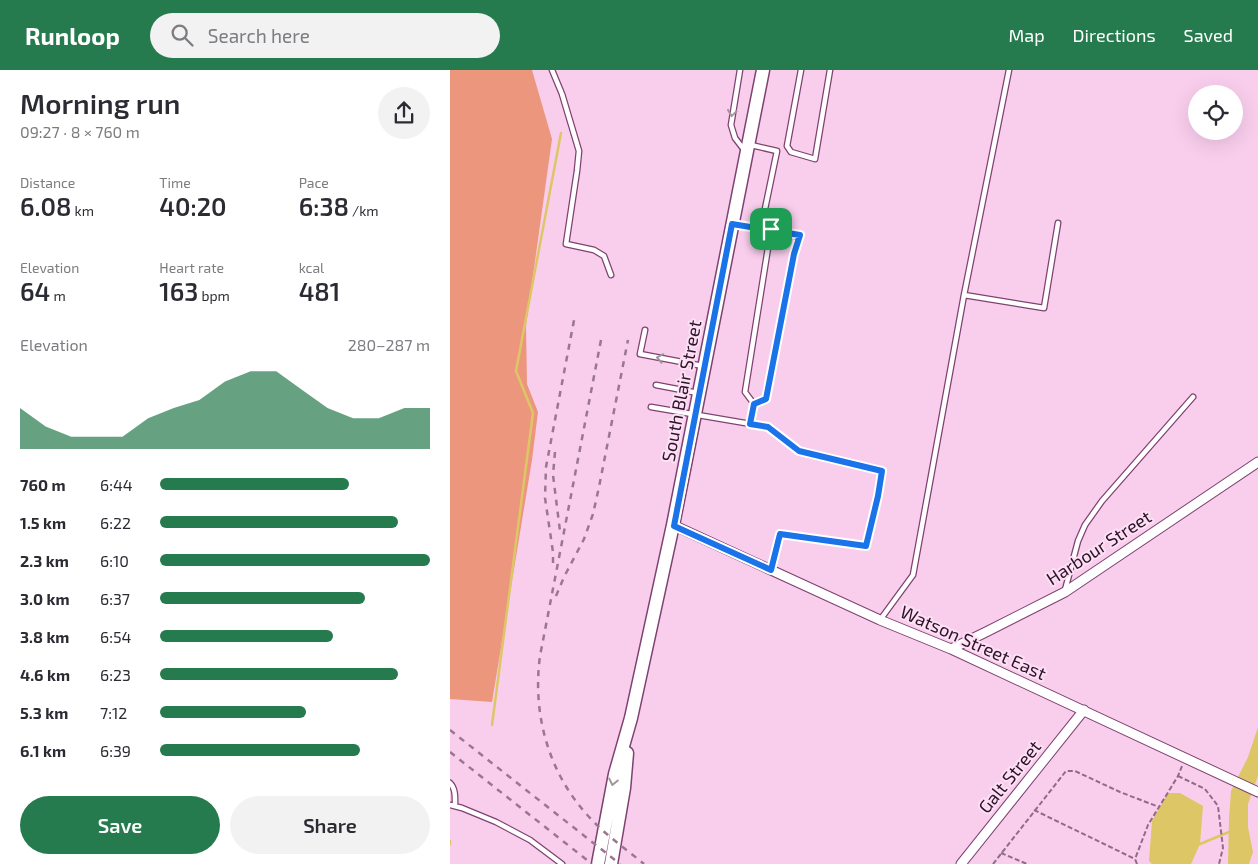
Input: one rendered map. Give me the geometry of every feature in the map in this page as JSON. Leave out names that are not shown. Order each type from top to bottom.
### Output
[{"type":"street","name":"South Blair Street","points":[[598,864],[615,774],[631,718],[674,526],[763,70]]},
{"type":"street","name":"Harbour Street","points":[[950,649],[1064,592],[1258,462]]},
{"type":"street","name":"Watson Street East","points":[[674,526],[880,620],[950,649],[1258,791]]},
{"type":"street","name":"Galt Street","points":[[961,864],[1084,710]]},
{"type":"street","name":"South Blair Street","points":[[611,864],[624,788],[631,718]]},
{"type":"lane","points":[[552,70],[562,94],[578,150],[577,171],[566,244],[594,250],[604,256],[611,275]]},
{"type":"lane","points":[[740,70],[731,125],[735,138],[747,148],[777,151],[786,146]]},
{"type":"lane","points":[[801,70],[786,146],[790,152],[814,159],[830,70]]},
{"type":"lane","points":[[880,620],[913,575],[964,295],[1009,70]]},
{"type":"lane","points":[[761,228],[777,151]]},
{"type":"lane","points":[[964,295],[1044,308],[1058,223]]},
{"type":"lane","points":[[732,224],[800,235],[794,254],[766,399],[754,404]]},
{"type":"lane","points":[[750,424],[754,404],[745,392],[771,229]]},
{"type":"lane","points":[[645,330],[640,354],[704,366]]},
{"type":"lane","points":[[656,385],[699,393]]},
{"type":"lane","points":[[1064,592],[1078,541],[1085,525],[1102,501],[1193,397]]},
{"type":"lane","points":[[651,407],[768,427],[799,451],[882,471],[866,546],[780,534],[771,570]]},
{"type":"lane","points":[[450,783],[455,790],[452,806],[462,808],[496,822],[530,840],[562,864]]},
{"type":"path","points":[[1135,859],[1148,826],[1178,776],[1185,757]]},
{"type":"path","points":[[993,864],[1066,771],[1075,771],[1120,792],[1159,807]]},
{"type":"path","points":[[1178,776],[1205,789],[1218,806],[1222,848],[1219,864]]},
{"type":"path","points":[[1034,810],[1135,859],[1137,864]]},
{"type":"path","points":[[1001,853],[1027,864]]},
{"type":"shaded area","points":[[450,70],[532,70],[552,139],[526,326],[527,384],[538,412],[532,460],[492,702],[450,699]]},
{"type":"shaded area","points":[[1258,727],[1258,776],[1248,804],[1248,827],[1253,852],[1249,864],[1228,864],[1231,791],[1248,757]]},
{"type":"shaded area","points":[[1168,793],[1180,793],[1203,806],[1200,844],[1191,864],[1152,864],[1149,861],[1152,821]]},
{"type":"waterway","points":[[492,725],[533,413],[516,371],[561,133]]},
{"type":"waterway","points":[[1200,844],[1229,832]]},
{"type":"railway","points":[[553,563],[545,498],[546,467],[575,315]]},
{"type":"railway","points":[[601,340],[540,656],[539,700],[542,722],[554,764],[576,802],[610,837],[644,864]]},
{"type":"railway","points":[[556,596],[584,539],[593,514],[628,340]]},
{"type":"railway","points":[[555,452],[553,475],[560,531]]},
{"type":"railway","points":[[450,730],[620,864]]},
{"type":"railway","points":[[450,752],[592,864]]},
{"type":"route","points":[[732,224],[771,229],[800,235],[794,254],[766,399],[754,404],[750,424],[768,427],[799,451],[882,471],[866,546],[780,534],[771,570],[674,526],[732,224]]}]
